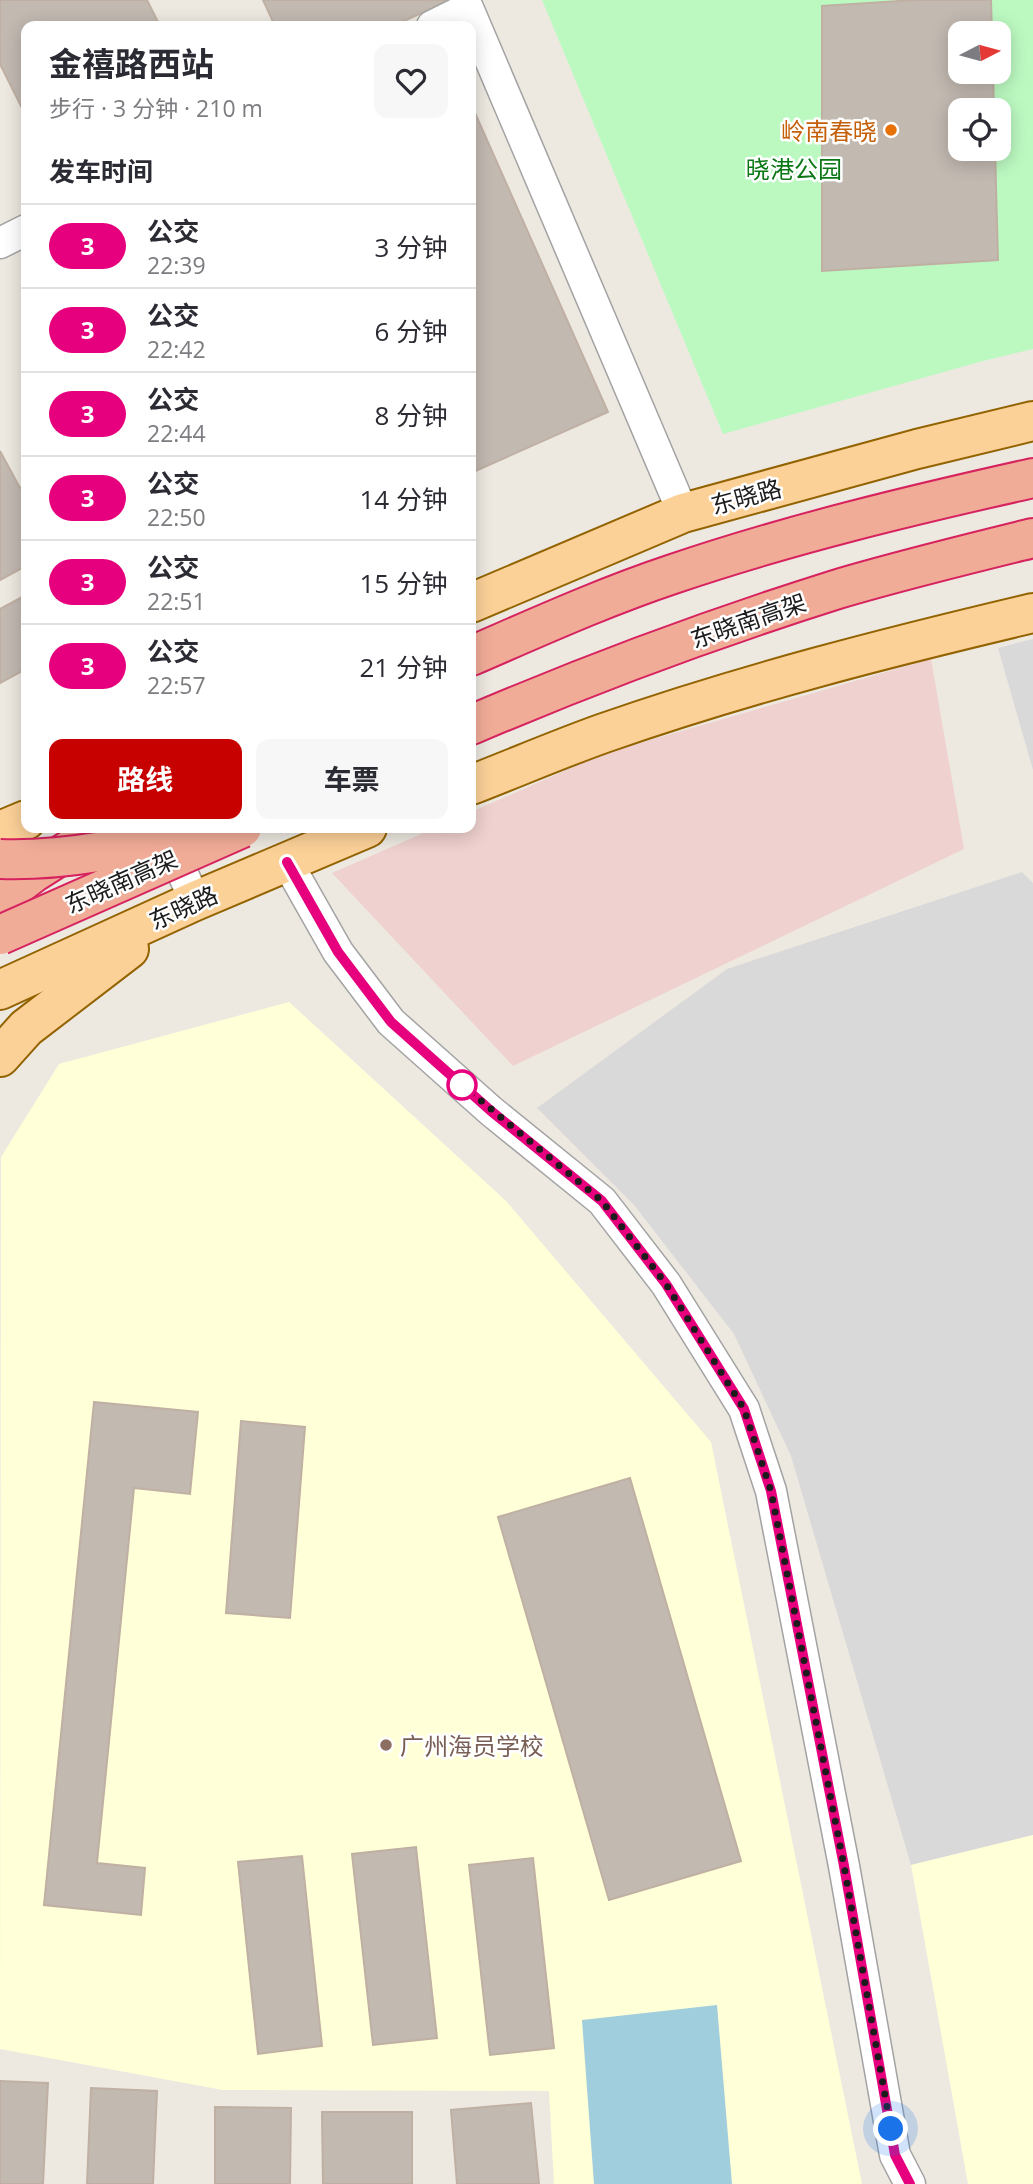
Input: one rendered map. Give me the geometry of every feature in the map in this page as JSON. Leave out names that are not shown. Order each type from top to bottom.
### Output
[{"type":"highway","points":[[476,654],[607,598],[734,554],[869,517],[1033,478]]},
{"type":"highway","name":"东晓南高架","points":[[476,723],[680,644],[839,589],[1033,538]]},
{"type":"highway","points":[[680,644],[793,611],[926,577],[1033,556]]},
{"type":"highway","points":[[0,879],[96,833]]},
{"type":"highway","points":[[0,898],[33,873],[98,833]]},
{"type":"highway","points":[[0,859],[99,852],[183,833]]},
{"type":"highway","name":"东晓南高架","points":[[0,935],[231,833]]},
{"type":"main road","name":"东晓路","points":[[476,601],[683,513],[917,449],[1033,421]]},
{"type":"main road","points":[[476,783],[604,733],[720,696],[958,630],[1033,613]]},
{"type":"main road","points":[[0,816],[21,819]]},
{"type":"main road","points":[[0,831],[21,822]]},
{"type":"main road","name":"东晓路","points":[[0,990],[195,901],[355,833]]},
{"type":"main road","points":[[0,1058],[26,1028],[195,901]]},
{"type":"street","points":[[442,21],[468,8],[474,21]]},
{"type":"street","points":[[476,27],[683,513]]},
{"type":"street","points":[[0,243],[21,232]]},
{"type":"street","points":[[164,833],[195,901]]},
{"type":"street","points":[[287,862],[338,952],[391,1022],[491,1111],[602,1201],[666,1284],[744,1409],[771,1491],[844,1866],[895,2155],[910,2184]]},
{"type":"shaded area","points":[[1033,639],[1033,770],[998,648]]},
{"type":"shaded area","points":[[931,659],[964,849],[513,1066],[332,873],[424,833],[476,833],[476,810],[605,753]]},
{"type":"shaded area","points":[[1022,872],[1033,883],[1033,1835],[911,1865],[791,1456],[734,1334],[634,1205],[537,1108],[727,969]]},
{"type":"shaded area","name":"广州海员学校","points":[[289,1002],[506,1201],[711,1442],[862,2184],[554,2184],[549,2091],[223,2090],[0,2049],[1,1157],[59,1064]]},
{"type":"shaded area","points":[[1033,1835],[1033,2184],[968,2184],[911,1865]]},
{"type":"green space","name":"晓港公园","points":[[542,0],[1033,0],[1033,349],[723,434]]},
{"type":"water","points":[[717,2005],[732,2184],[594,2184],[582,2020]]},
{"type":"building","points":[[0,0],[147,0],[158,21],[21,21],[21,106],[0,64]]},
{"type":"building","points":[[263,0],[450,0],[404,21],[273,21]]},
{"type":"building","name":"岭南春晓","points":[[915,0],[991,0],[992,21],[948,21],[948,84],[993,84],[994,98],[948,98],[948,161],[995,161],[998,260],[822,271],[822,6]]},
{"type":"building","points":[[476,115],[608,412],[476,471]]},
{"type":"building","points":[[0,451],[21,488],[21,569],[0,580]]},
{"type":"building","points":[[21,598],[21,672],[0,683],[0,609]]},
{"type":"building","points":[[94,1402],[198,1412],[190,1494],[134,1488],[97,1863],[145,1868],[141,1915],[44,1905]]},
{"type":"building","points":[[241,1421],[305,1427],[290,1618],[226,1613]]},
{"type":"building","points":[[630,1478],[741,1861],[609,1900],[498,1517]]},
{"type":"building","points":[[416,1847],[437,2038],[373,2045],[352,1854]]},
{"type":"building","points":[[302,1856],[322,2046],[258,2054],[238,1862]]},
{"type":"building","points":[[533,1858],[554,2048],[490,2055],[469,1865]]},
{"type":"building","points":[[0,2081],[48,2083],[43,2184],[0,2184]]},
{"type":"building","points":[[91,2088],[157,2091],[153,2184],[87,2184]]},
{"type":"building","points":[[531,2103],[539,2184],[457,2184],[451,2110]]},
{"type":"building","points":[[215,2107],[291,2108],[290,2184],[215,2184]]},
{"type":"building","points":[[322,2112],[412,2112],[412,2184],[323,2184]]},
{"type":"bus line","name":"3","points":[[287,862],[338,952],[391,1022],[491,1111],[602,1201],[666,1284],[744,1409],[771,1491],[844,1866],[895,2155],[910,2184]]},
{"type":"place","name":"岭南春晓","points":[[891,130]]},
{"type":"place","name":"广州海员学校","points":[[386,1745]]},
{"type":"route","points":[[462,1085],[602,1201],[666,1284],[744,1409],[771,1491],[844,1866],[891,2129]]}]
